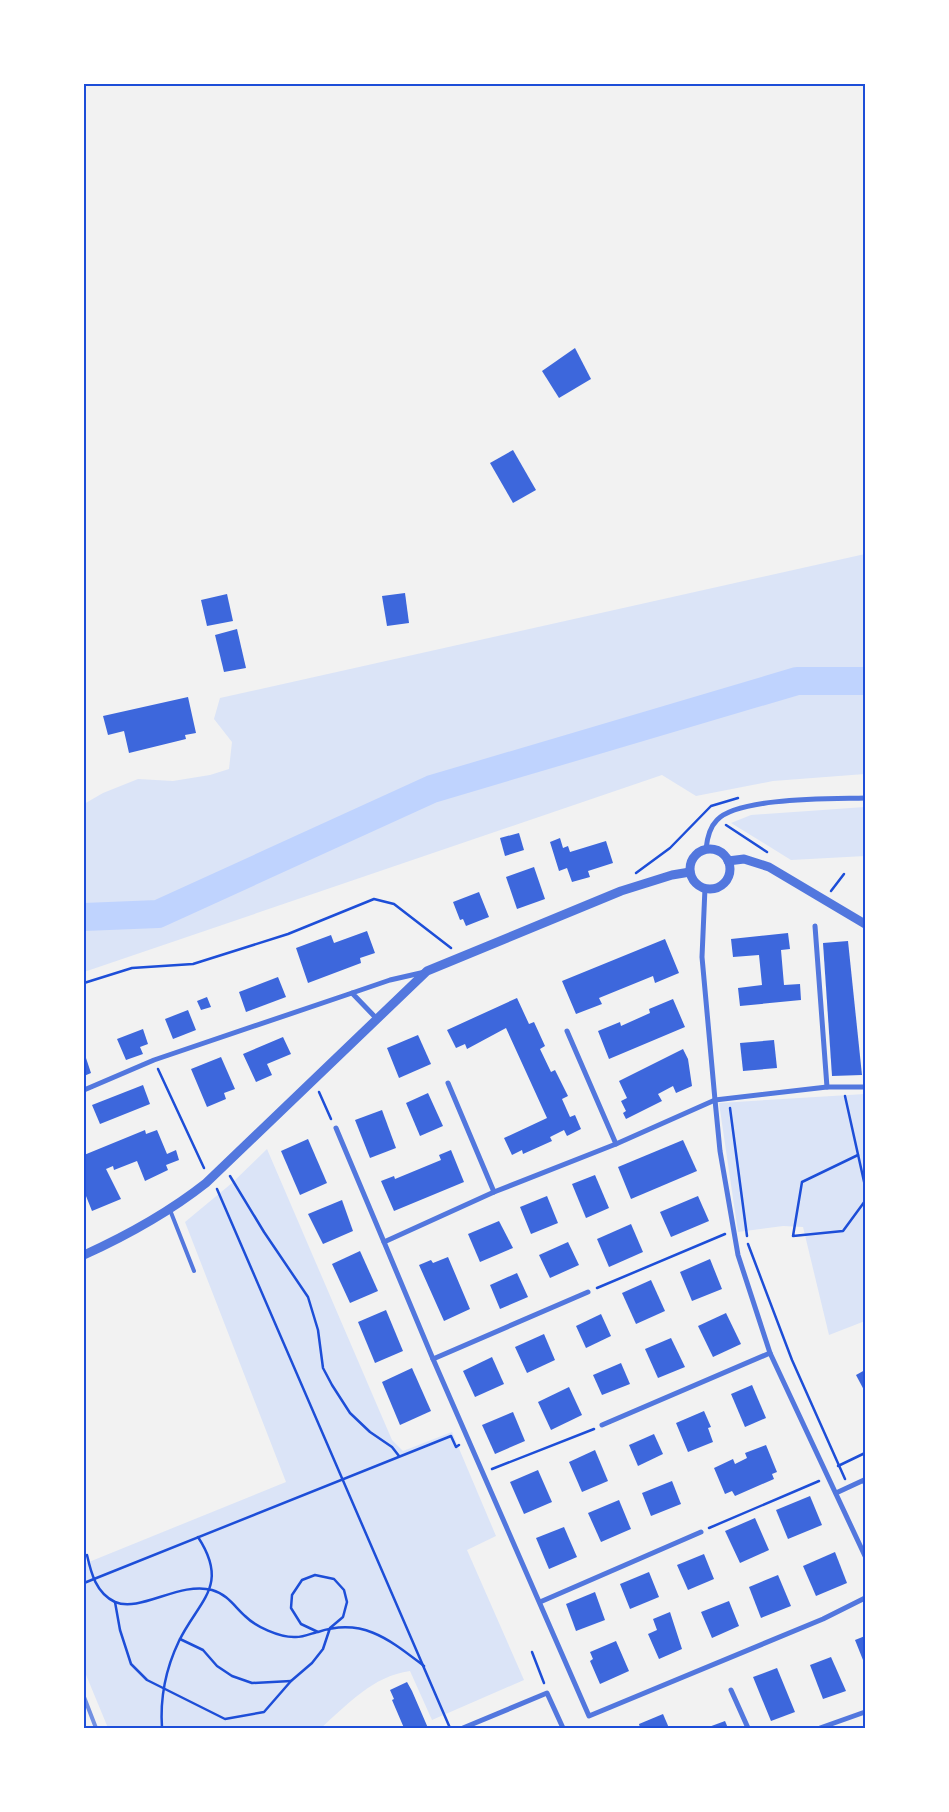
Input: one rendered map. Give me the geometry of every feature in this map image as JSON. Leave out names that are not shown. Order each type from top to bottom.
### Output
[{"type":"street","points":[[706,849],[710,831],[719,819],[730,811],[746,806],[865,798]]},
{"type":"street","points":[[706,849],[717,850],[728,861],[729,873],[727,879],[717,887],[704,888],[697,884],[690,872],[692,860],[700,851],[706,849]]},
{"type":"street","points":[[728,861],[744,859],[769,867],[865,924]]},
{"type":"street","points":[[84,1090],[154,1060],[390,980],[428,971],[621,892],[672,875],[690,872]]},
{"type":"street","points":[[704,888],[702,957],[720,1151],[745,1281],[770,1353],[865,1556]]},
{"type":"street","points":[[815,926],[827,1087]]},
{"type":"street","points":[[84,1255],[138,1229],[170,1210],[206,1183],[428,971]]},
{"type":"street","points":[[352,993],[377,1019]]},
{"type":"street","points":[[567,1031],[616,1144]]},
{"type":"street","points":[[448,1083],[494,1192]]},
{"type":"street","points":[[384,1242],[494,1192],[616,1144],[715,1100],[827,1087],[865,1087]]},
{"type":"street","points":[[336,1128],[433,1359],[589,1716],[823,1619],[865,1598]]},
{"type":"street","points":[[433,1359],[588,1292]]},
{"type":"street","points":[[602,1425],[770,1353]]},
{"type":"street","points":[[836,1493],[865,1481]]},
{"type":"street","points":[[540,1602],[701,1532]]},
{"type":"street","points":[[731,1690],[748,1728]]},
{"type":"street","points":[[463,1728],[547,1693],[563,1728]]},
{"type":"street","points":[[820,1728],[865,1712]]},
{"type":"lane","points":[[170,1210],[194,1271]]},
{"type":"path","points":[[632,876],[670,848],[709,808],[733,798],[743,797]]},
{"type":"path","points":[[709,808],[734,832],[770,854]]},
{"type":"path","points":[[84,983],[132,968],[194,964],[288,934],[374,900],[394,904],[453,950]]},
{"type":"path","points":[[154,1060],[204,1168]]},
{"type":"path","points":[[313,1079],[336,1128]]},
{"type":"path","points":[[843,1087],[865,1186]]},
{"type":"path","points":[[728,1099],[748,1244],[792,1360],[849,1487]]},
{"type":"path","points":[[858,1155],[802,1182],[793,1236],[843,1231],[865,1201]]},
{"type":"path","points":[[229,1174],[264,1232],[308,1297],[318,1330],[323,1368],[332,1386],[350,1413],[370,1432],[392,1447],[400,1456]]},
{"type":"path","points":[[216,1187],[450,1728]]},
{"type":"path","points":[[588,1292],[734,1230]]},
{"type":"path","points":[[483,1473],[602,1425]]},
{"type":"path","points":[[84,1583],[451,1436],[456,1446],[470,1442]]},
{"type":"path","points":[[838,1466],[865,1453]]},
{"type":"path","points":[[701,1532],[828,1477]]},
{"type":"path","points":[[162,1728],[165,1688],[170,1661],[180,1640],[211,1590],[211,1565],[198,1537]]},
{"type":"path","points":[[87,1555],[92,1579],[115,1602],[120,1630],[131,1664],[147,1680],[225,1719],[264,1712],[291,1681],[312,1663],[323,1649],[330,1628],[343,1617],[347,1602],[344,1590],[334,1578],[314,1574],[302,1580],[292,1595],[291,1608],[301,1624],[318,1632]]},
{"type":"path","points":[[115,1602],[134,1605],[182,1590],[211,1590],[222,1594],[246,1617],[272,1632],[295,1637],[330,1628],[354,1627],[373,1631],[396,1644],[424,1666]]},
{"type":"path","points":[[180,1640],[203,1650],[217,1666],[232,1676],[252,1683],[291,1681]]},
{"type":"path","points":[[532,1652],[547,1693]]},
{"type":"shaded area","points":[[865,554],[865,774],[773,781],[696,796],[662,775],[84,972],[84,804],[103,793],[138,779],[173,781],[210,775],[229,769],[232,742],[214,719],[220,698]]},
{"type":"shaded area","points":[[865,807],[865,856],[791,860],[731,823],[751,815]]},
{"type":"shaded area","points":[[865,1094],[865,1321],[829,1335],[803,1227],[783,1226],[738,1232],[719,1103]]},
{"type":"shaded area","points":[[267,1149],[392,1440],[403,1451],[452,1432],[496,1536],[467,1550],[524,1680],[432,1720],[410,1671],[384,1679],[362,1692],[321,1728],[108,1728],[84,1670],[84,1564],[286,1482],[185,1222],[232,1183]]},
{"type":"building","points":[[575,348],[591,379],[559,398],[542,371]]},
{"type":"building","points":[[513,450],[536,490],[513,503],[490,463]]},
{"type":"building","points":[[405,593],[409,623],[387,626],[382,596]]},
{"type":"building","points":[[227,594],[233,621],[207,626],[201,600]]},
{"type":"building","points":[[237,629],[246,668],[224,672],[215,635]]},
{"type":"building","points":[[188,697],[196,733],[185,735],[186,739],[129,753],[124,731],[108,735],[103,716]]},
{"type":"building","points":[[519,833],[524,850],[505,856],[500,838]]},
{"type":"building","points":[[560,838],[563,848],[568,846],[570,852],[606,841],[613,863],[588,871],[590,877],[572,882],[567,868],[559,871],[550,842]]},
{"type":"building","points":[[534,867],[545,899],[517,909],[506,877]]},
{"type":"building","points":[[479,892],[489,917],[466,926],[463,919],[460,920],[453,902]]},
{"type":"building","points":[[367,931],[375,953],[360,958],[361,963],[308,983],[296,948],[331,935],[334,943]]},
{"type":"building","points":[[788,933],[790,949],[781,950],[784,985],[800,984],[801,1000],[740,1006],[738,988],[762,985],[759,955],[733,957],[731,939]]},
{"type":"building","points":[[665,939],[679,973],[655,983],[653,976],[599,998],[602,1004],[576,1014],[562,981]]},
{"type":"building","points":[[848,941],[862,1075],[832,1076],[823,943]]},
{"type":"building","points":[[278,977],[286,997],[246,1012],[239,992]]},
{"type":"building","points":[[207,997],[211,1007],[201,1010],[197,1001]]},
{"type":"building","points":[[517,998],[529,1024],[534,1022],[545,1046],[540,1049],[551,1072],[555,1070],[568,1096],[562,1099],[570,1117],[575,1115],[581,1129],[567,1136],[564,1130],[550,1137],[552,1141],[523,1154],[522,1150],[512,1155],[504,1138],[547,1118],[506,1028],[467,1049],[465,1044],[456,1048],[447,1030]]},
{"type":"building","points":[[673,999],[685,1027],[609,1059],[598,1031],[620,1022],[621,1026],[650,1013],[649,1009]]},
{"type":"building","points":[[188,1010],[196,1030],[173,1039],[165,1019]]},
{"type":"building","points":[[143,1029],[148,1044],[140,1047],[143,1054],[126,1060],[117,1039]]},
{"type":"building","points":[[418,1035],[431,1064],[399,1078],[387,1048]]},
{"type":"building","points":[[283,1037],[291,1054],[267,1064],[272,1075],[256,1082],[243,1054]]},
{"type":"building","points":[[774,1040],[777,1068],[743,1071],[740,1043]]},
{"type":"building","points":[[683,1049],[688,1059],[692,1086],[676,1093],[673,1086],[658,1094],[662,1101],[626,1119],[623,1113],[626,1111],[621,1101],[627,1098],[619,1081]]},
{"type":"building","points":[[84,1052],[91,1073],[84,1076]]},
{"type":"building","points":[[221,1057],[235,1089],[224,1093],[226,1099],[207,1107],[191,1069]]},
{"type":"building","points":[[143,1085],[150,1104],[100,1124],[92,1105]]},
{"type":"building","points":[[428,1093],[443,1126],[420,1136],[406,1103]]},
{"type":"building","points":[[382,1110],[396,1148],[370,1158],[355,1120]]},
{"type":"building","points":[[145,1130],[146,1134],[157,1130],[167,1154],[176,1150],[179,1160],[166,1165],[168,1170],[145,1181],[137,1161],[114,1170],[113,1166],[106,1169],[121,1199],[92,1211],[84,1191],[84,1155]]},
{"type":"building","points":[[308,1139],[327,1183],[300,1195],[281,1151]]},
{"type":"building","points":[[683,1140],[697,1171],[631,1199],[618,1167]]},
{"type":"building","points":[[451,1150],[464,1182],[394,1211],[381,1181],[394,1176],[395,1179],[441,1160],[439,1155]]},
{"type":"building","points":[[595,1175],[609,1208],[586,1218],[572,1184]]},
{"type":"building","points":[[547,1196],[558,1223],[531,1234],[520,1207]]},
{"type":"building","points":[[698,1196],[709,1221],[671,1237],[660,1212]]},
{"type":"building","points":[[342,1200],[353,1231],[323,1244],[308,1214]]},
{"type":"building","points":[[499,1221],[513,1248],[480,1262],[468,1234]]},
{"type":"building","points":[[631,1224],[643,1252],[609,1267],[597,1239]]},
{"type":"building","points":[[568,1242],[579,1265],[550,1278],[539,1255]]},
{"type":"building","points":[[360,1251],[378,1291],[350,1303],[332,1264]]},
{"type":"building","points":[[448,1257],[470,1309],[444,1321],[419,1265],[431,1260],[433,1263]]},
{"type":"building","points":[[710,1259],[722,1289],[692,1301],[680,1272]]},
{"type":"building","points":[[517,1273],[528,1297],[500,1309],[490,1285]]},
{"type":"building","points":[[651,1280],[665,1311],[636,1324],[622,1293]]},
{"type":"building","points":[[386,1310],[403,1351],[375,1363],[358,1322]]},
{"type":"building","points":[[726,1313],[741,1344],[713,1357],[698,1326]]},
{"type":"building","points":[[601,1314],[611,1336],[586,1348],[576,1326]]},
{"type":"building","points":[[544,1334],[555,1360],[527,1373],[515,1347]]},
{"type":"building","points":[[671,1338],[685,1367],[658,1378],[645,1349]]},
{"type":"building","points":[[492,1357],[504,1384],[475,1397],[463,1371]]},
{"type":"building","points":[[621,1363],[630,1384],[602,1395],[593,1375]]},
{"type":"building","points":[[412,1368],[431,1411],[400,1425],[382,1382]]},
{"type":"building","points":[[865,1370],[865,1392],[856,1375]]},
{"type":"building","points":[[752,1385],[766,1418],[745,1427],[731,1394]]},
{"type":"building","points":[[569,1387],[582,1415],[551,1430],[538,1402]]},
{"type":"building","points":[[704,1411],[711,1427],[708,1428],[713,1442],[688,1452],[676,1423]]},
{"type":"building","points":[[513,1412],[525,1441],[495,1454],[482,1425]]},
{"type":"building","points":[[654,1434],[663,1454],[638,1466],[629,1445]]},
{"type":"building","points":[[766,1445],[777,1472],[772,1474],[774,1479],[735,1496],[732,1491],[725,1494],[714,1468],[733,1459],[735,1464],[747,1458],[745,1453]]},
{"type":"building","points":[[595,1450],[608,1481],[582,1492],[569,1462]]},
{"type":"building","points":[[538,1470],[552,1502],[524,1514],[510,1482]]},
{"type":"building","points":[[672,1481],[681,1504],[651,1516],[642,1493]]},
{"type":"building","points":[[810,1496],[822,1525],[788,1539],[776,1510]]},
{"type":"building","points":[[619,1500],[631,1529],[601,1542],[588,1513]]},
{"type":"building","points":[[755,1518],[769,1550],[740,1563],[725,1531]]},
{"type":"building","points":[[564,1527],[577,1557],[549,1569],[536,1538]]},
{"type":"building","points":[[835,1552],[847,1583],[816,1596],[803,1566]]},
{"type":"building","points":[[704,1554],[714,1579],[688,1590],[677,1565]]},
{"type":"building","points":[[649,1572],[659,1597],[630,1609],[620,1584]]},
{"type":"building","points":[[778,1575],[791,1606],[761,1618],[749,1587]]},
{"type":"building","points":[[595,1592],[605,1620],[576,1631],[566,1604]]},
{"type":"building","points":[[729,1601],[739,1626],[712,1638],[701,1612]]},
{"type":"building","points":[[670,1612],[682,1649],[659,1659],[648,1634],[657,1630],[653,1619]]},
{"type":"building","points":[[865,1636],[865,1665],[855,1640]]},
{"type":"building","points":[[616,1641],[629,1671],[600,1684],[590,1661],[593,1659],[590,1652]]},
{"type":"building","points":[[831,1657],[846,1691],[823,1699],[810,1665]]},
{"type":"building","points":[[777,1668],[795,1712],[771,1721],[753,1677]]},
{"type":"building","points":[[407,1682],[428,1728],[404,1728],[392,1700],[394,1699],[390,1690]]},
{"type":"building","points":[[663,1714],[669,1728],[640,1728],[639,1724]]},
{"type":"building","points":[[725,1721],[728,1728],[706,1728]]},
{"type":"waterway","points":[[84,917],[158,914],[432,789],[797,681],[865,681]]},
{"type":"railway","points":[[84,1697],[96,1728]]}]
